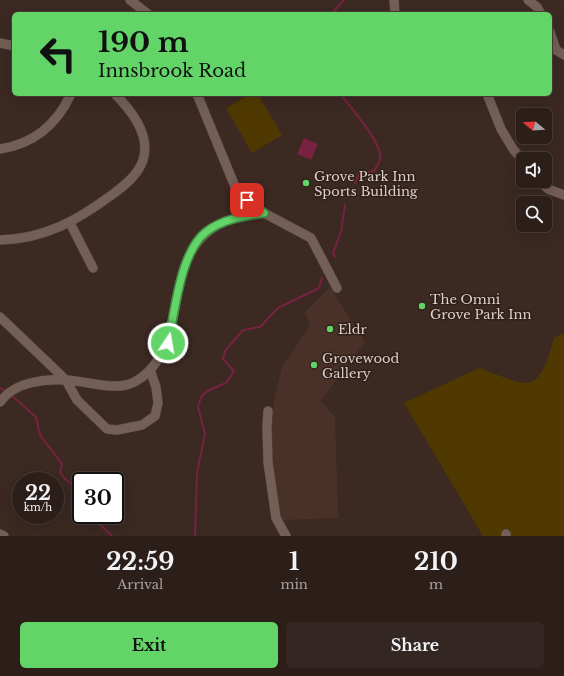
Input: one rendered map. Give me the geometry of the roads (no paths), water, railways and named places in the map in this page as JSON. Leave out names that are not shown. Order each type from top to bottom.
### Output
[{"type":"street","points":[[130,0],[145,12]]},
{"type":"street","points":[[394,0],[395,12]]},
{"type":"street","points":[[528,0],[537,7],[540,12]]},
{"type":"street","points":[[552,38],[556,50],[564,55]]},
{"type":"street","points":[[0,43],[12,46]]},
{"type":"street","points":[[0,151],[26,142],[51,126],[60,116],[70,96]]},
{"type":"street","points":[[0,240],[36,235],[70,223],[124,186],[135,175],[143,159],[145,147],[141,130],[129,110],[117,96]]},
{"type":"street","points":[[198,96],[236,189],[264,213],[311,238],[337,288]]},
{"type":"street","points":[[488,96],[501,129],[516,153]]},
{"type":"street","points":[[548,188],[564,195]]},
{"type":"street","points":[[2,399],[11,390],[43,380],[66,380],[107,386],[127,385],[141,378],[161,357],[168,343],[185,266],[190,252],[197,241],[206,231],[226,221],[264,213]]},
{"type":"street","points":[[70,223],[93,268]]},
{"type":"street","points":[[0,317],[66,380],[78,400],[107,428],[117,430],[142,425],[155,416],[158,403],[156,387],[150,370]]},
{"type":"street","points":[[268,411],[268,462],[276,518],[286,536]]},
{"type":"street","points":[[0,534],[4,536]]},
{"type":"waterway","points":[[333,12],[344,0]]},
{"type":"waterway","points":[[342,96],[372,136],[380,154],[380,160],[374,171],[359,174],[355,183]]},
{"type":"waterway","points":[[335,257],[333,253],[341,232],[345,205]]},
{"type":"waterway","points":[[195,536],[197,473],[205,434],[198,407],[201,397],[207,391],[226,383],[234,371],[223,359],[225,351],[243,330],[260,327],[278,308],[319,288],[322,278]]},
{"type":"waterway","points":[[0,388],[6,392]]},
{"type":"waterway","points":[[11,395],[36,417],[40,435],[62,464],[60,472],[65,479],[72,484]]},
{"type":"waterway","points":[[99,524],[112,536]]},
{"type":"place","name":"Grove Park Inn Sports Building","points":[[306,183]]},
{"type":"place","name":"The Omni Grove Park Inn","points":[[422,306]]},
{"type":"place","name":"Eldr","points":[[330,329]]},
{"type":"place","name":"Grovewood Gallery","points":[[314,365]]}]
